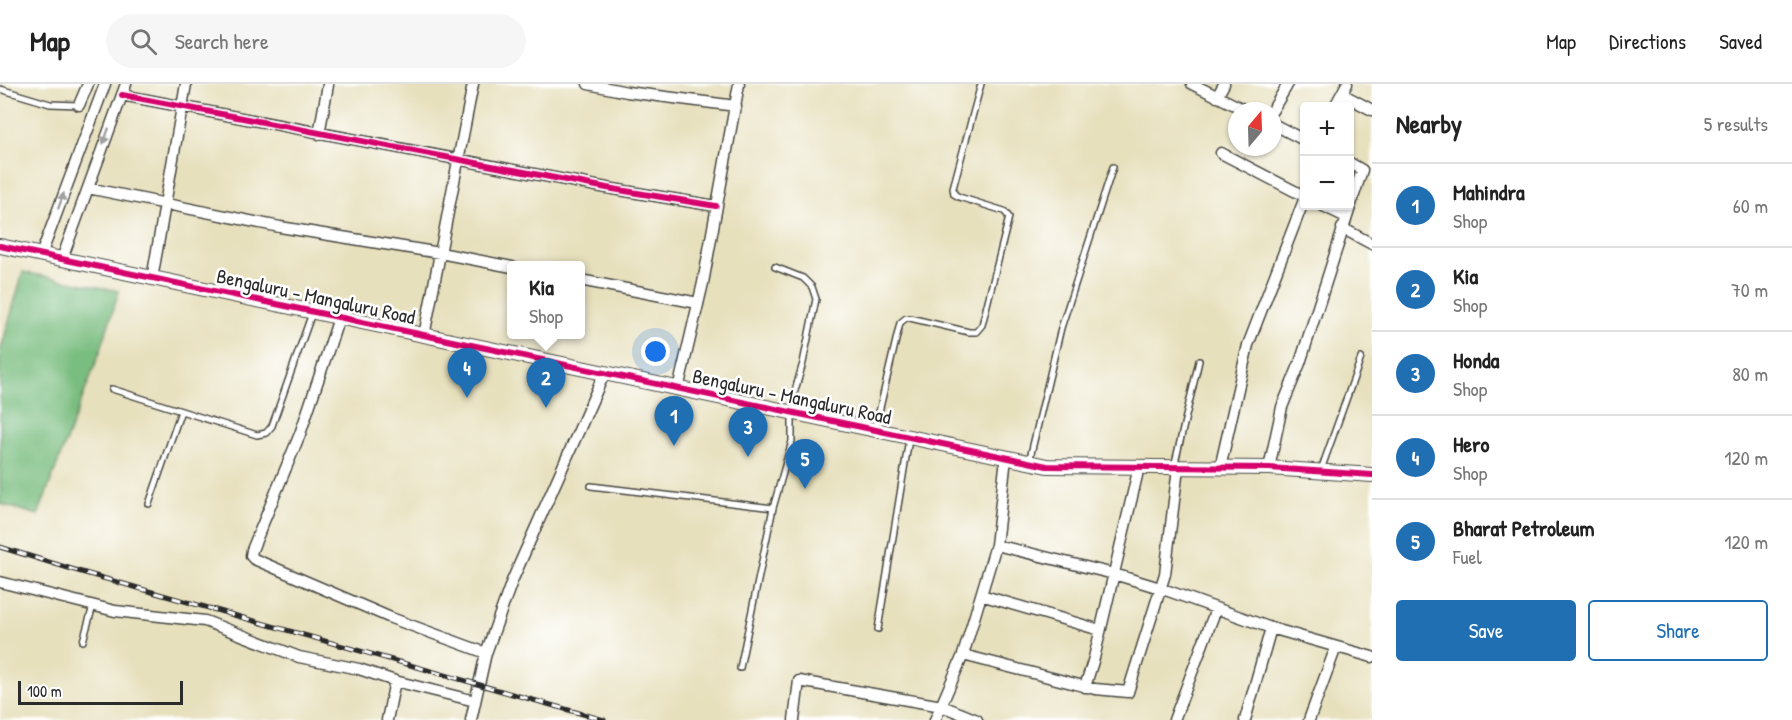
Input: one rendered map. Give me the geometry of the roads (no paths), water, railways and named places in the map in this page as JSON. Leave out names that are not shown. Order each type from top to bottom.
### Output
[{"type":"street","points":[[80,105],[88,84]]},
{"type":"street","points":[[40,255],[105,84]]},
{"type":"street","points":[[62,259],[126,84]]},
{"type":"street","points":[[152,279],[186,84]]},
{"type":"street","points":[[424,336],[473,84]]},
{"type":"street","points":[[588,84],[627,92],[736,106]]},
{"type":"street","points":[[678,389],[698,303],[739,84]]},
{"type":"street","points":[[1192,84],[1229,102]]},
{"type":"street","points":[[1217,96],[1224,84]]},
{"type":"street","points":[[1277,102],[1288,84]]},
{"type":"street","points":[[319,134],[328,85]]},
{"type":"street","points":[[1337,102],[1345,89],[1372,110]]},
{"type":"street","points":[[122,95],[607,188],[716,206]]},
{"type":"street","points":[[1282,128],[1300,138]]},
{"type":"street","points":[[1221,153],[1300,195]]},
{"type":"street","points":[[1269,468],[1282,407],[1300,363],[1344,223],[1367,171]]},
{"type":"street","points":[[88,188],[280,227],[507,266]]},
{"type":"street","points":[[1220,468],[1248,345],[1300,210]]},
{"type":"street","points":[[1328,210],[1372,243]]},
{"type":"street","name":"Bengaluru - Mangaluru Road","points":[[0,246],[1029,463],[1047,466],[1269,468],[1372,475]]},
{"type":"street","points":[[585,281],[698,303]]},
{"type":"street","points":[[339,318],[300,434],[251,556],[391,618],[486,653]]},
{"type":"street","points":[[471,720],[486,653],[512,581],[604,374]]},
{"type":"street","points":[[936,720],[963,655],[996,545],[1006,458]]},
{"type":"street","points":[[1085,687],[1140,467]]},
{"type":"street","points":[[963,655],[1085,687],[1130,691],[1165,574],[1176,467]]},
{"type":"street","points":[[996,545],[1114,574],[1271,628],[1372,657]]},
{"type":"street","points":[[0,582],[93,606],[160,617],[199,620],[299,657],[359,669],[395,681],[475,701]]},
{"type":"street","points":[[981,595],[1101,630]]},
{"type":"street","points":[[1174,720],[1216,609]]},
{"type":"street","points":[[1245,720],[1271,628]]},
{"type":"street","points":[[1309,720],[1336,646]]},
{"type":"street","points":[[387,720],[395,681]]},
{"type":"street","points":[[794,720],[799,681],[942,706],[977,720]]},
{"type":"lane","points":[[875,430],[900,323],[903,320],[910,318],[969,332],[976,332],[982,325],[1009,216],[1004,211],[959,197],[954,194],[953,188],[981,84]]},
{"type":"lane","points":[[0,89],[50,104],[80,105]]},
{"type":"lane","points":[[1029,463],[1061,328],[1113,167]]},
{"type":"lane","points":[[775,267],[803,278],[812,287],[816,299],[794,393],[794,399],[807,416]]},
{"type":"lane","points":[[112,389],[257,435],[266,433],[272,426],[312,313]]},
{"type":"lane","points":[[1321,472],[1361,358]]},
{"type":"lane","points":[[1176,467],[1199,361]]},
{"type":"lane","points":[[149,504],[181,411]]},
{"type":"lane","points":[[740,668],[773,508],[792,441],[792,413]]},
{"type":"lane","points":[[878,629],[909,438]]},
{"type":"lane","points":[[591,486],[773,508]]},
{"type":"lane","points":[[83,641],[93,606]]},
{"type":"railway","points":[[0,547],[604,720]]},
{"type":"place","name":"Hero","points":[[467,398]]},
{"type":"place","name":"Kia","points":[[546,408]]},
{"type":"place","name":"Mahindra","points":[[674,446]]},
{"type":"place","name":"Honda","points":[[748,457]]},
{"type":"place","name":"Bharat Petroleum","points":[[805,489]]}]
